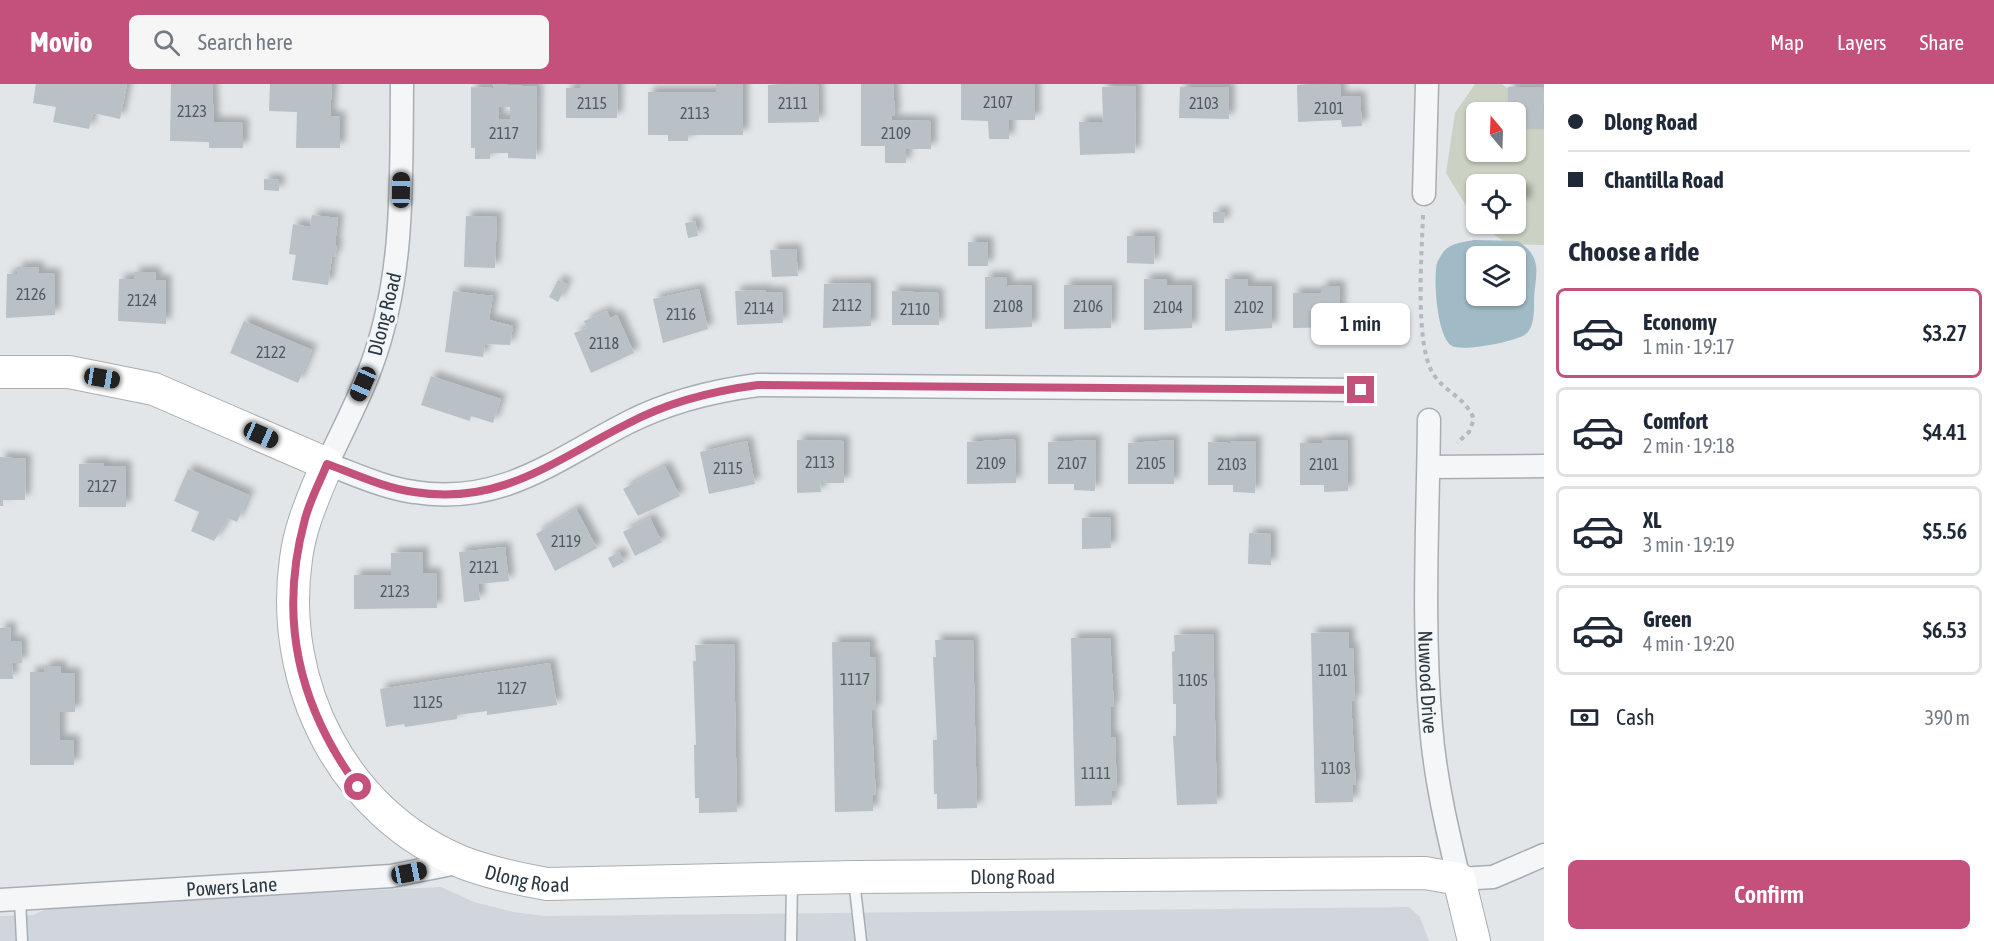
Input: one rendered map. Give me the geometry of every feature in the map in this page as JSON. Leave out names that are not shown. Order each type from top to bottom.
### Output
[{"type":"street","name":"Dlong Road","points":[[402,84],[400,211],[397,262],[391,295],[372,365],[306,516],[296,558],[292,602],[293,632],[302,676],[314,715],[335,756],[358,787],[388,816],[427,844],[462,862],[506,877],[547,884],[854,877],[1387,872],[1425,873],[1459,879]]},
{"type":"street","points":[[1424,194],[1426,84]]},
{"type":"street","points":[[0,372],[69,372],[154,389],[327,464],[414,492],[471,493],[498,488],[531,477],[627,423],[661,408],[728,389],[758,385],[1361,390]]},
{"type":"street","name":"Nuwood Drive","points":[[1429,420],[1426,655],[1431,728],[1441,803],[1474,941]]},
{"type":"street","points":[[1429,467],[1544,466]]},
{"type":"street","points":[[1459,879],[1493,877],[1544,855]]},
{"type":"street","name":"Powers Lane","points":[[10,900],[391,876],[462,862]]},
{"type":"lane","points":[[854,877],[861,941]]},
{"type":"lane","points":[[791,941],[792,879]]},
{"type":"lane","points":[[10,900],[22,941]]},
{"type":"path","points":[[1424,194],[1422,318],[1425,355],[1434,376],[1468,406],[1474,418],[1469,432],[1454,446]]},
{"type":"shaded area","points":[[1475,84],[1502,84],[1531,105],[1544,104],[1544,245],[1508,244],[1493,234],[1526,234],[1526,174],[1466,174],[1466,206],[1446,173],[1455,113]]},
{"type":"shaded area","points":[[441,887],[474,902],[513,912],[545,916],[1409,907],[1420,917],[1429,941],[0,941],[0,916],[33,915],[55,905]]},
{"type":"water","points":[[1474,240],[1518,241],[1525,246],[1466,246],[1466,306],[1526,306],[1526,247],[1531,253],[1536,266],[1534,316],[1527,333],[1514,339],[1479,347],[1452,346],[1447,341],[1437,307],[1436,271],[1437,263],[1444,251],[1454,245]]},
{"type":"building","points":[[36,84],[127,84],[120,119],[93,113],[89,129],[53,122],[56,107],[33,103]]},
{"type":"building","points":[[171,84],[212,84],[214,122],[243,123],[243,148],[209,148],[209,142],[170,141]]},
{"type":"building","points":[[270,84],[332,84],[330,116],[340,117],[340,148],[296,148],[297,112],[269,111]]},
{"type":"building","points":[[494,84],[537,87],[536,159],[508,158],[508,153],[490,153],[490,159],[475,159],[475,148],[471,148],[471,87],[493,88]],"holes":[[[499,107],[510,107],[510,119],[499,119]]]},
{"type":"building","points":[[580,84],[618,84],[617,118],[566,118],[566,88],[580,88]]},
{"type":"building","points":[[716,84],[743,84],[743,135],[688,135],[688,141],[668,141],[668,135],[648,135],[648,92],[716,92]]},
{"type":"building","points":[[818,84],[819,122],[768,123],[768,85]]},
{"type":"building","points":[[861,84],[893,84],[895,116],[892,116],[892,120],[931,121],[931,149],[906,149],[906,163],[885,163],[885,146],[861,146]]},
{"type":"building","points":[[961,84],[1035,84],[1035,120],[1009,120],[1009,139],[989,139],[988,121],[961,120]]},
{"type":"building","points":[[1340,84],[1341,97],[1360,96],[1362,126],[1342,127],[1341,120],[1298,122],[1297,85]]},
{"type":"building","points":[[1136,86],[1135,153],[1080,155],[1079,122],[1103,122],[1102,87]]},
{"type":"building","points":[[1180,87],[1229,87],[1229,119],[1179,118]]},
{"type":"building","points":[[1508,87],[1543,87],[1544,129],[1526,129],[1526,102],[1508,102]]},
{"type":"building","points":[[264,179],[279,180],[279,191],[264,190]]},
{"type":"building","points":[[1213,212],[1225,212],[1224,223],[1213,223]]},
{"type":"building","points":[[312,215],[338,218],[335,245],[337,245],[335,257],[332,257],[328,285],[292,280],[296,255],[289,254],[293,224],[310,227]]},
{"type":"building","points":[[466,216],[497,217],[495,268],[464,267]]},
{"type":"building","points":[[695,221],[698,236],[688,238],[685,223]]},
{"type":"building","points":[[1127,236],[1155,236],[1154,264],[1127,263]]},
{"type":"building","points":[[968,242],[988,242],[988,266],[968,266]]},
{"type":"building","points":[[796,249],[798,276],[772,277],[770,250]]},
{"type":"building","points":[[17,267],[39,267],[38,273],[55,274],[55,315],[6,318],[7,274],[17,274]]},
{"type":"building","points":[[134,272],[156,272],[155,280],[166,280],[166,324],[118,321],[119,279],[134,279]]},
{"type":"building","points":[[985,277],[1007,277],[1007,286],[1032,285],[1032,327],[985,329]]},
{"type":"building","points":[[1144,279],[1167,279],[1167,285],[1192,285],[1192,328],[1144,330]]},
{"type":"building","points":[[1225,279],[1248,279],[1247,286],[1272,286],[1272,328],[1225,331]]},
{"type":"building","points":[[558,280],[567,284],[558,302],[549,297]]},
{"type":"building","points":[[871,283],[871,326],[823,328],[824,284]]},
{"type":"building","points":[[1064,285],[1112,285],[1111,328],[1064,329]]},
{"type":"building","points":[[1321,286],[1340,286],[1340,327],[1293,328],[1293,293],[1321,293]]},
{"type":"building","points":[[699,289],[708,329],[663,343],[653,299]]},
{"type":"building","points":[[766,290],[766,292],[782,292],[783,323],[737,325],[735,291]]},
{"type":"building","points":[[453,291],[493,296],[489,320],[513,326],[510,345],[485,344],[483,357],[445,352]]},
{"type":"building","points":[[892,291],[938,293],[939,325],[892,325]]},
{"type":"building","points":[[607,311],[610,318],[617,315],[634,353],[591,373],[574,333],[587,328],[584,321]]},
{"type":"building","points":[[244,321],[312,350],[298,383],[230,353]]},
{"type":"building","points":[[431,376],[501,399],[493,423],[471,416],[470,421],[421,405]]},
{"type":"building","points":[[1015,439],[1016,483],[967,484],[967,442]]},
{"type":"building","points":[[797,440],[844,441],[844,483],[820,483],[821,492],[797,493]]},
{"type":"building","points":[[1096,440],[1095,491],[1074,490],[1074,484],[1048,484],[1048,442]]},
{"type":"building","points":[[1174,440],[1174,484],[1128,484],[1128,443]]},
{"type":"building","points":[[1322,440],[1347,440],[1348,491],[1324,492],[1324,485],[1300,485],[1300,443],[1322,443]]},
{"type":"building","points":[[747,441],[755,484],[709,494],[700,452]]},
{"type":"building","points":[[1230,441],[1256,441],[1255,493],[1233,492],[1233,485],[1208,485],[1208,442],[1230,443]]},
{"type":"building","points":[[0,457],[26,459],[25,500],[3,500],[3,506],[0,506]]},
{"type":"building","points":[[104,463],[104,466],[126,466],[126,507],[79,507],[79,464]]},
{"type":"building","points":[[665,466],[680,496],[638,516],[623,489]]},
{"type":"building","points":[[188,469],[249,495],[237,522],[228,518],[214,541],[191,531],[199,512],[174,501]]},
{"type":"building","points":[[576,509],[597,548],[555,571],[536,534]]},
{"type":"building","points":[[1110,517],[1111,548],[1082,549],[1082,518]]},
{"type":"building","points":[[650,518],[662,542],[635,556],[623,532]]},
{"type":"building","points":[[1249,533],[1271,534],[1271,565],[1248,564]]},
{"type":"building","points":[[505,547],[509,581],[478,584],[480,600],[464,602],[459,552]]},
{"type":"building","points":[[423,552],[423,573],[436,573],[437,608],[354,609],[354,575],[391,575],[391,553]]},
{"type":"building","points":[[619,552],[624,562],[613,568],[608,558]]},
{"type":"building","points":[[10,627],[11,642],[21,641],[22,663],[12,663],[13,679],[0,679],[0,628]]},
{"type":"building","points":[[1349,632],[1349,648],[1353,648],[1355,701],[1351,701],[1356,785],[1353,785],[1353,802],[1315,803],[1311,633]]},
{"type":"building","points":[[1213,634],[1217,804],[1177,805],[1173,736],[1176,736],[1176,704],[1173,704],[1174,635]]},
{"type":"building","points":[[1071,638],[1110,638],[1114,707],[1111,707],[1111,738],[1115,737],[1117,791],[1112,791],[1112,805],[1075,806]]},
{"type":"building","points":[[935,640],[973,640],[977,808],[937,809],[937,794],[934,794],[933,740],[937,740],[933,657],[936,657]]},
{"type":"building","points":[[832,642],[870,642],[870,657],[875,657],[876,710],[871,710],[876,795],[873,794],[873,811],[835,812]]},
{"type":"building","points":[[734,644],[737,812],[699,813],[699,798],[695,798],[693,661],[696,661],[695,645]]},
{"type":"building","points":[[550,663],[557,705],[487,715],[487,711],[457,715],[457,719],[405,727],[404,724],[386,727],[380,689]]},
{"type":"building","points":[[44,666],[61,666],[61,673],[75,673],[75,712],[60,712],[60,740],[74,740],[74,765],[30,765],[30,672],[45,672]]},
{"type":"route","points":[[358,787],[335,756],[314,715],[302,676],[293,632],[292,602],[296,558],[306,516],[327,464],[385,485],[414,492],[471,493],[498,488],[531,477],[627,423],[661,408],[693,397],[758,385],[1361,390]]}]
